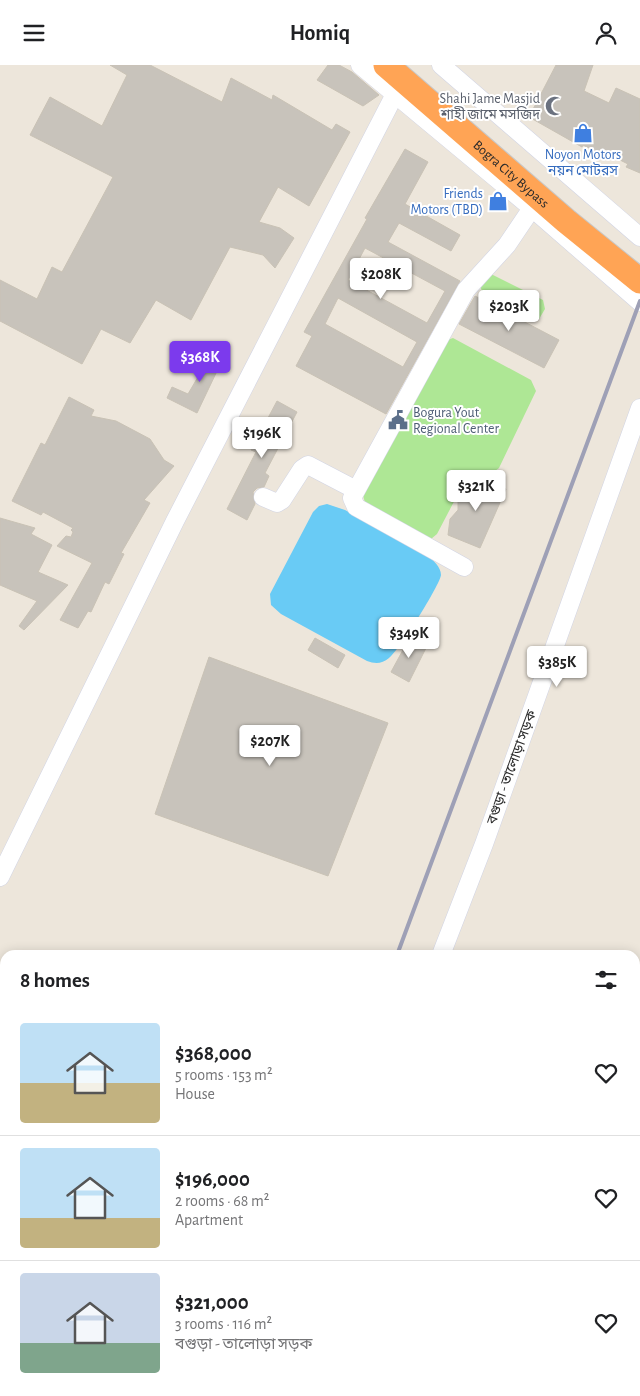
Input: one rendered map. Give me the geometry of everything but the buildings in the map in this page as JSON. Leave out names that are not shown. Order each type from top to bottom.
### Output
[{"type":"highway","name":"Bogra City Bypass","points":[[386,65],[566,221],[640,281]]},
{"type":"highway","name":"Bogra City Bypass","points":[[411,65],[576,207],[640,259]]},
{"type":"street","points":[[360,65],[532,208],[640,302]]},
{"type":"street","points":[[442,65],[640,237]]},
{"type":"street","points":[[0,877],[180,512],[394,93]]},
{"type":"street","points":[[464,567],[354,506],[352,498],[466,290],[507,245],[532,208]]},
{"type":"street","name":"বগুড়া - তালোড়া সড়ক","points":[[443,950],[484,844],[640,408]]},
{"type":"street","points":[[263,497],[277,503],[282,500],[302,469],[308,465],[356,490]]},
{"type":"green space","points":[[491,274],[543,300],[545,309],[539,319],[532,320],[483,295],[480,285]]},
{"type":"green space","points":[[453,338],[531,380],[536,391],[499,468],[491,474],[470,471],[437,534],[431,539],[365,503],[363,495],[447,340]]},
{"type":"water","points":[[327,504],[345,510],[428,556],[440,569],[439,581],[409,632],[394,653],[381,662],[367,661],[281,614],[271,605],[270,594],[313,512],[319,506]]},
{"type":"railway","points":[[399,950],[640,301]]},
{"type":"place","name":"Shahi Jame Masjid শাহী জামে মসজিদ","points":[[555,106]]},
{"type":"place","name":"Noyon Motors নয়ন মোটরস","points":[[583,133]]},
{"type":"place","name":"Friends Motors (TBD)","points":[[498,201]]},
{"type":"place","name":"Bogura Yout Regional Center","points":[[398,420]]}]
